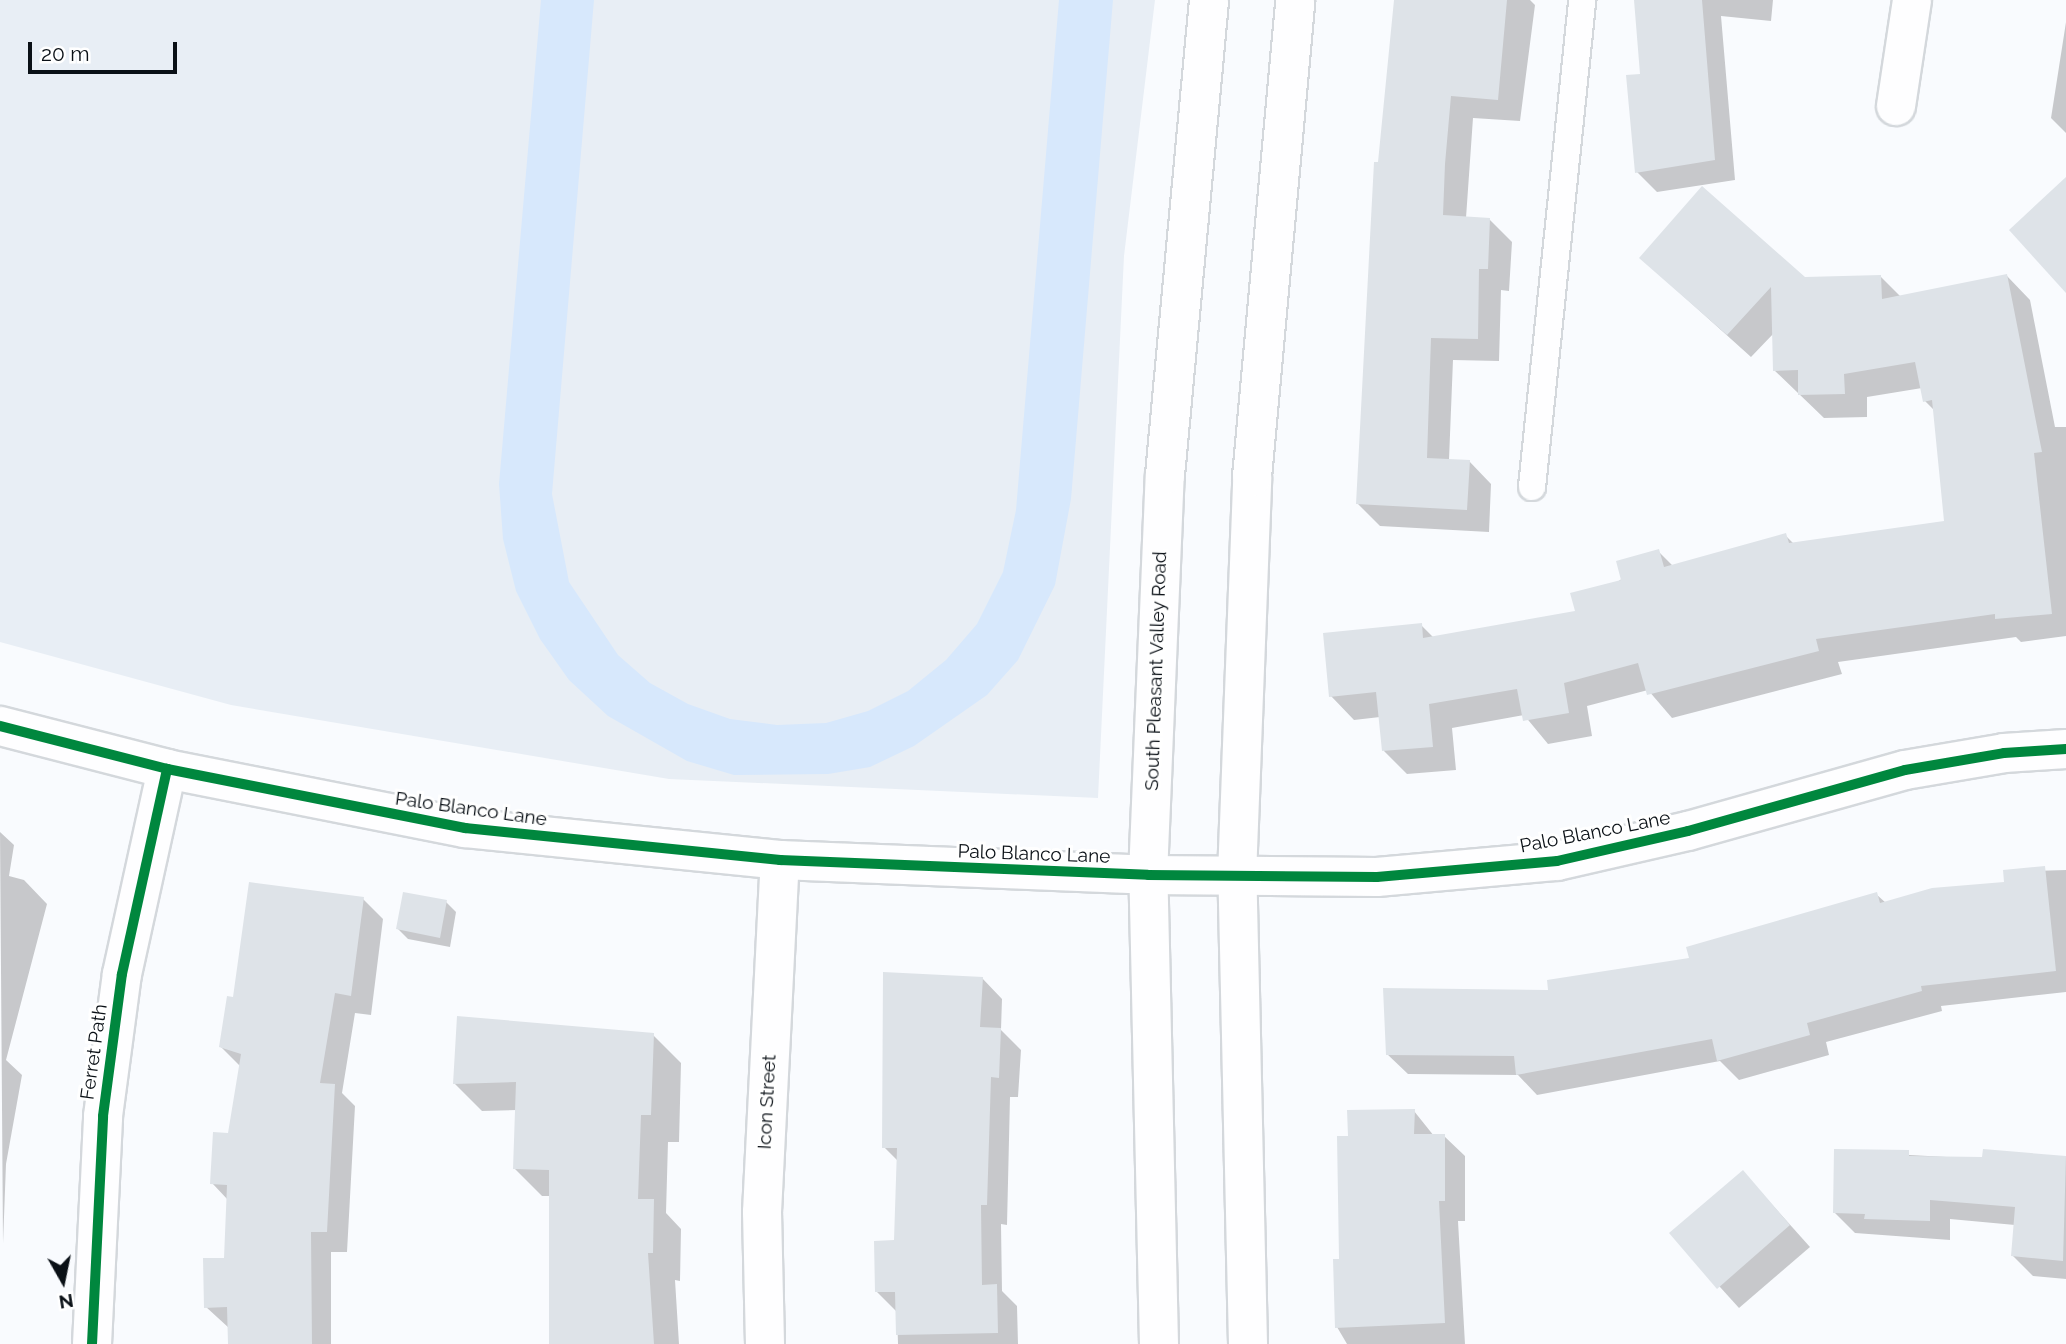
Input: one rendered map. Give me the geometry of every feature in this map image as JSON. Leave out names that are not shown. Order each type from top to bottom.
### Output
[{"type":"street","name":"South Pleasant Valley Road","points":[[1159,1344],[1148,875],[1165,475],[1209,0]]},
{"type":"street","points":[[1248,1344],[1237,876],[1252,477],[1295,0]]},
{"type":"street","points":[[1896,106],[1912,0]]},
{"type":"street","name":"Palo Blanco Lane","points":[[0,726],[167,769],[465,828],[780,860],[1148,875],[1237,876],[1377,877],[1557,861],[1688,831],[1905,770],[2004,753],[2066,749]]},
{"type":"street","name":"Ferret Path","points":[[92,1344],[93,1254],[107,1090],[122,974],[167,769]]},
{"type":"street","name":"Icon Street","points":[[765,1344],[762,1212],[780,860]]},
{"type":"lane","points":[[1532,487],[1582,0]]},
{"type":"shaded area","points":[[0,0],[1155,0],[1124,256],[1098,798],[669,779],[231,705],[0,642]]},
{"type":"shaded area","points":[[541,0],[594,0],[552,494],[569,582],[618,655],[650,683],[688,704],[730,719],[777,725],[826,723],[868,711],[908,691],[946,660],[977,624],[1003,572],[1016,510],[1059,0],[1113,0],[1071,499],[1055,585],[1018,660],[987,695],[914,746],[870,767],[828,774],[734,775],[687,761],[608,716],[569,680],[540,639],[516,591],[503,539],[499,484]]},
{"type":"building","points":[[1394,0],[1507,0],[1498,100],[1451,96],[1445,164],[1443,215],[1490,218],[1488,269],[1479,269],[1478,339],[1431,338],[1427,458],[1470,460],[1467,510],[1356,504],[1374,162],[1378,162]]},
{"type":"building","points":[[1634,0],[1702,0],[1715,160],[1635,173],[1626,75],[1640,74]]},
{"type":"building","points":[[2066,177],[2066,293],[2009,230]]},
{"type":"building","points":[[1702,186],[1805,277],[1881,275],[1882,299],[2007,274],[2042,452],[2034,453],[2052,614],[1995,619],[1995,614],[1816,639],[1819,651],[1647,695],[1638,663],[1564,683],[1569,713],[1523,721],[1517,689],[1429,704],[1433,747],[1382,751],[1376,692],[1329,697],[1323,633],[1422,623],[1423,638],[1575,611],[1570,593],[1621,580],[1616,561],[1659,549],[1664,567],[1786,533],[1789,543],[1944,521],[1932,400],[1923,402],[1915,362],[1844,374],[1845,394],[1798,395],[1798,370],[1773,371],[1771,287],[1727,335],[1639,258]]},
{"type":"building","points":[[2045,866],[2056,971],[1921,986],[1922,991],[1807,1023],[1810,1035],[1717,1061],[1712,1039],[1516,1075],[1514,1056],[1386,1055],[1383,988],[1548,990],[1547,980],[1689,958],[1686,947],[1877,892],[1880,903],[1932,888],[2004,882],[2003,870]]},
{"type":"building","points":[[249,882],[364,897],[351,996],[335,993],[320,1083],[335,1084],[327,1232],[311,1232],[312,1344],[228,1344],[227,1307],[204,1308],[203,1258],[224,1258],[227,1185],[210,1184],[213,1132],[228,1133],[241,1054],[219,1047],[227,996],[233,997]]},
{"type":"building","points":[[403,892],[447,900],[440,938],[396,929]]},
{"type":"building","points":[[883,972],[983,977],[980,1027],[1001,1028],[999,1078],[991,1077],[987,1205],[981,1205],[982,1285],[997,1284],[998,1333],[896,1335],[895,1292],[875,1292],[874,1241],[894,1240],[897,1148],[882,1148]]},
{"type":"building","points":[[457,1016],[654,1033],[651,1115],[641,1115],[638,1199],[654,1199],[653,1253],[648,1253],[654,1344],[549,1344],[549,1170],[513,1169],[516,1082],[453,1084]]},
{"type":"building","points":[[1415,1109],[1414,1134],[1445,1134],[1445,1201],[1439,1201],[1445,1323],[1335,1328],[1333,1259],[1339,1259],[1337,1136],[1348,1136],[1347,1110]]},
{"type":"building","points":[[1834,1149],[1909,1150],[1909,1156],[1982,1157],[1983,1149],[2066,1156],[2063,1261],[2011,1256],[2015,1207],[1930,1200],[1930,1221],[1864,1219],[1865,1214],[1833,1213]]},
{"type":"building","points":[[1743,1170],[1790,1225],[1717,1289],[1669,1233]]},
{"type":"cycle path","points":[[0,726],[167,769],[465,828],[780,860],[1148,875],[1377,877],[1557,861],[1688,831],[1905,770],[2004,753],[2066,749]]},
{"type":"cycle path","points":[[92,1344],[103,1116],[122,974],[167,769]]}]
